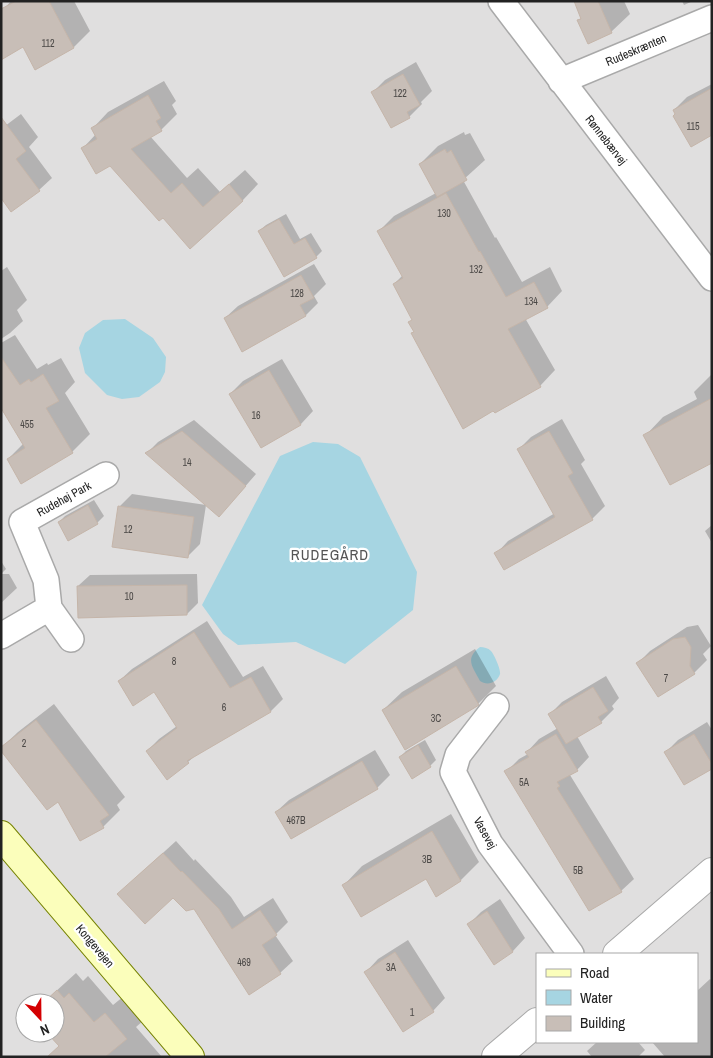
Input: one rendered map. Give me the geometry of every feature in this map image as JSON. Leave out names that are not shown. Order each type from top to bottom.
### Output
[{"type":"main road","name":"Kongevejen","points":[[1,835],[190,1057]]},
{"type":"street","name":"Rønnebærvej","points":[[501,1],[712,278]]},
{"type":"street","name":"Rudeskrænten","points":[[561,82],[712,18]]},
{"type":"street","name":"Rudehøj Park","points":[[49,608],[46,580],[22,522],[106,475]]},
{"type":"street","points":[[1,636],[49,608],[72,639]]},
{"type":"street","name":"Vasevej","points":[[496,706],[458,755],[453,772],[490,844],[570,953]]},
{"type":"street","points":[[618,953],[712,872]]},
{"type":"street","points":[[496,1057],[536,1023]]},
{"type":"shaded area","points":[[1,1],[712,1],[712,1057],[1,1057]]},
{"type":"water","points":[[125,319],[153,338],[166,357],[165,372],[160,382],[139,397],[122,399],[107,395],[85,373],[79,348],[85,333],[103,320]]},
{"type":"water","points":[[313,442],[338,444],[360,457],[417,572],[413,610],[345,664],[296,642],[238,645],[223,634],[202,605],[280,456]]},
{"type":"water","points":[[480,647],[491,651],[500,672],[497,680],[492,683],[480,681],[471,663],[472,655]]},
{"type":"building","points":[[16,1],[49,1],[74,48],[35,70],[23,47],[1,60],[1,9]]},
{"type":"building","points":[[574,1],[598,1],[612,33],[588,44],[577,20],[581,19]]},
{"type":"building","points":[[403,74],[420,105],[407,112],[410,118],[391,128],[371,92]]},
{"type":"building","points":[[712,88],[712,135],[691,147],[673,116],[675,114],[673,110]]},
{"type":"building","points":[[148,95],[161,118],[156,121],[162,131],[131,149],[171,193],[182,183],[203,207],[229,184],[243,201],[190,249],[163,218],[159,221],[110,166],[96,174],[81,148],[97,139],[91,128]]},
{"type":"building","points":[[1,117],[26,151],[16,159],[40,191],[11,212],[1,198]]},
{"type":"building","points":[[445,149],[447,153],[451,150],[467,180],[437,197],[419,164]]},
{"type":"building","points":[[446,193],[506,297],[534,282],[548,308],[508,329],[541,387],[495,413],[493,411],[463,429],[411,333],[414,332],[408,322],[412,320],[393,284],[403,278],[377,231]]},
{"type":"building","points":[[279,219],[294,244],[305,238],[317,258],[284,277],[258,231]]},
{"type":"building","points":[[301,275],[314,298],[300,305],[306,316],[242,352],[224,318]]},
{"type":"building","points":[[1,357],[20,385],[29,379],[31,382],[43,374],[59,401],[46,408],[73,453],[21,484],[7,459],[25,448],[1,408]]},
{"type":"building","points":[[269,370],[301,425],[261,448],[229,394]]},
{"type":"building","points":[[712,398],[712,463],[670,485],[643,435]]},
{"type":"building","points":[[182,431],[246,486],[219,517],[145,453]]},
{"type":"building","points":[[549,431],[573,473],[568,476],[593,520],[504,570],[494,553],[555,517],[517,449]]},
{"type":"building","points":[[88,505],[98,524],[68,541],[58,522]]},
{"type":"building","points":[[118,506],[194,517],[188,558],[112,547]]},
{"type":"building","points":[[187,585],[187,615],[78,618],[77,586]]},
{"type":"building","points":[[194,632],[230,688],[251,677],[271,712],[187,761],[189,763],[167,780],[146,751],[177,728],[154,692],[133,706],[118,681]]},
{"type":"building","points":[[685,637],[691,647],[690,666],[695,674],[658,697],[636,663],[673,639]]},
{"type":"building","points":[[456,666],[479,705],[405,750],[382,710]]},
{"type":"building","points":[[593,687],[608,711],[598,717],[602,723],[566,744],[548,714]]},
{"type":"building","points":[[36,720],[109,815],[100,821],[104,828],[80,841],[58,802],[47,810],[1,751],[1,747]]},
{"type":"building","points":[[556,734],[578,771],[557,782],[560,786],[557,788],[622,892],[589,911],[504,771],[529,757],[525,752]]},
{"type":"building","points":[[694,734],[712,764],[712,769],[684,785],[664,752]]},
{"type":"building","points":[[418,745],[431,767],[412,779],[399,757]]},
{"type":"building","points":[[362,761],[378,789],[291,839],[275,812]]},
{"type":"building","points":[[432,831],[461,881],[436,897],[426,879],[361,917],[342,885]]},
{"type":"building","points":[[163,853],[219,909],[232,929],[260,910],[277,935],[262,945],[281,974],[249,995],[194,909],[186,911],[173,898],[145,924],[117,894]]},
{"type":"building","points":[[487,911],[513,952],[494,965],[467,924]]},
{"type":"building","points":[[395,952],[434,1012],[403,1032],[364,972]]},
{"type":"building","points":[[69,993],[94,1022],[105,1013],[127,1039],[105,1057],[47,1057],[59,1046],[56,1043],[65,1043],[65,997]]},
{"type":"district","name":"RUDEGÅRD","points":[[330,555]]}]
